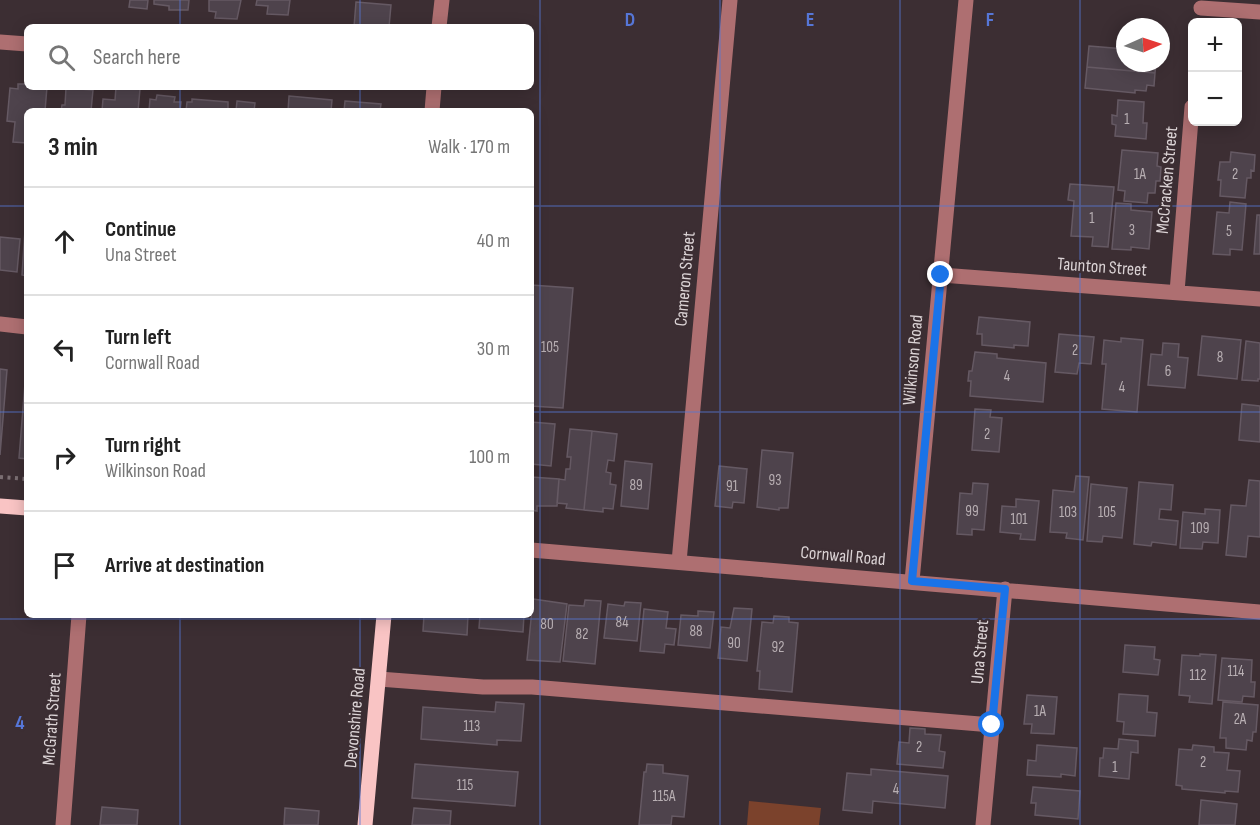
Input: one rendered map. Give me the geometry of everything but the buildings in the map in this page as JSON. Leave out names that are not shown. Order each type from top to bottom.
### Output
[{"type":"main road","points":[[0,506],[24,508]]},
{"type":"main road","name":"Devonshire Road","points":[[365,825],[384,618]]},
{"type":"street","points":[[439,24],[442,0]]},
{"type":"street","name":"Cameron Street","points":[[679,562],[730,0]]},
{"type":"street","name":"Wilkinson Road","points":[[912,581],[966,0]]},
{"type":"street","points":[[1201,10],[1260,12]]},
{"type":"street","points":[[0,42],[24,44]]},
{"type":"street","points":[[432,108],[434,90]]},
{"type":"street","name":"McCracken Street","points":[[1177,292],[1190,126]]},
{"type":"street","name":"Taunton Street","points":[[941,275],[1260,299]]},
{"type":"street","points":[[0,324],[24,327]]},
{"type":"street","name":"Cornwall Road","points":[[534,550],[1260,612]]},
{"type":"street","name":"Una Street","points":[[983,825],[1005,589]]},
{"type":"street","name":"McGrath Street","points":[[63,825],[79,618]]},
{"type":"street","points":[[379,679],[483,687],[532,687],[992,725]]},
{"type":"path","points":[[0,477],[24,479]]},
{"type":"shaded area","points":[[749,801],[821,808],[819,825],[747,825]]},
{"type":"route","points":[[941,275],[912,581],[1005,589],[992,725]]}]
